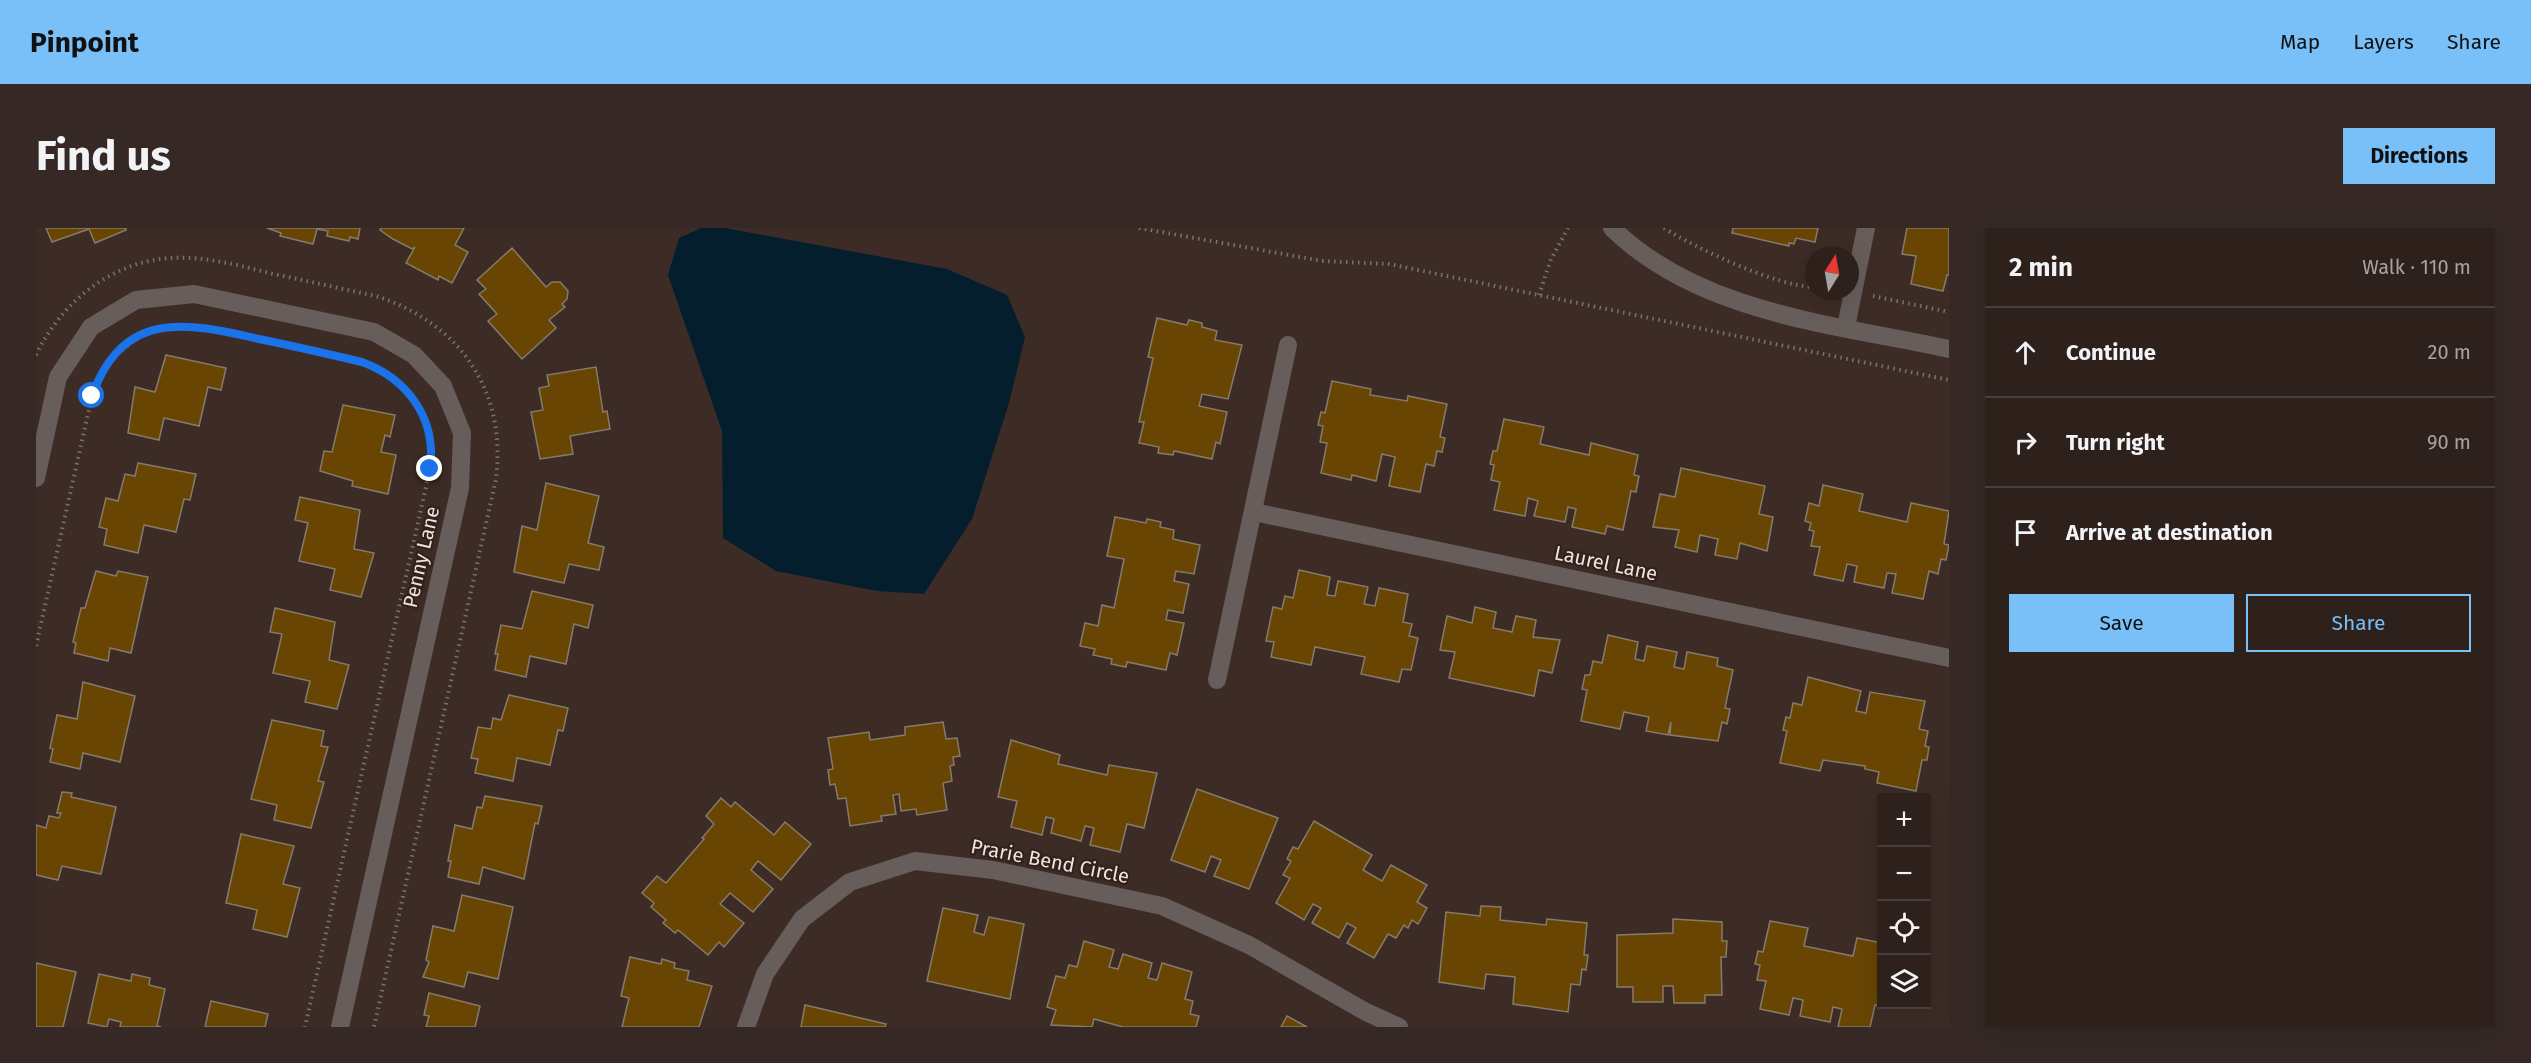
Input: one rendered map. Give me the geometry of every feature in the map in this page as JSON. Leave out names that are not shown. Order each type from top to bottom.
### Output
[{"type":"street","points":[[1859,262],[1866,228]]},
{"type":"street","points":[[1616,229],[1661,266],[1711,292],[1764,311],[1949,349]]},
{"type":"street","name":"Penny Lane","points":[[36,478],[58,377],[91,327],[136,300],[194,294],[374,332],[414,355],[443,386],[462,433],[460,488],[340,1027]]},
{"type":"street","points":[[1846,327],[1851,300]]},
{"type":"street","points":[[1217,680],[1288,345]]},
{"type":"street","name":"Laurel Lane","points":[[1254,512],[1949,658]]},
{"type":"street","name":"Prarie Bend Circle","points":[[746,1027],[765,974],[802,919],[850,882],[915,861],[993,870],[1162,906],[1249,945],[1366,1012],[1399,1027]]},
{"type":"path","points":[[1139,228],[1322,261],[1389,264],[1949,380]]},
{"type":"path","points":[[1558,228],[1563,234]]},
{"type":"path","points":[[1539,295],[1563,234],[1568,228]]},
{"type":"path","points":[[1664,228],[1685,242],[1743,267],[1805,287]]},
{"type":"path","points":[[36,355],[64,311],[100,281],[144,263],[187,258],[219,261],[376,296],[400,304],[429,321],[448,337],[469,358],[476,371],[495,420],[499,449],[496,480],[374,1027]]},
{"type":"path","points":[[1859,293],[1949,312]]},
{"type":"path","points":[[36,646],[92,396],[110,360],[129,342],[165,327],[180,325],[211,328],[362,362],[396,380],[416,401],[431,441],[430,469],[305,1027]]},
{"type":"water","points":[[701,228],[725,228],[947,269],[1007,295],[1025,337],[1009,403],[972,519],[924,594],[877,591],[776,571],[723,538],[722,431],[668,275],[679,238]]},
{"type":"building","points":[[46,228],[126,228],[126,230],[95,243],[89,229],[52,242]]},
{"type":"building","points":[[267,228],[360,228],[358,239],[350,237],[349,241],[327,236],[328,231],[317,229],[313,244],[280,236],[281,233]]},
{"type":"building","points":[[381,228],[464,228],[455,245],[468,252],[452,283],[439,276],[438,280],[406,263],[415,247],[412,249],[393,239],[380,230]]},
{"type":"building","points":[[1733,228],[1818,228],[1815,242],[1796,238],[1794,244],[1789,243],[1789,246],[1732,233]]},
{"type":"building","points":[[1907,228],[1949,228],[1949,275],[1947,275],[1943,291],[1911,284],[1916,256],[1902,254]]},
{"type":"building","points":[[512,248],[546,287],[552,282],[560,282],[568,291],[567,299],[562,304],[565,307],[549,320],[556,328],[522,359],[488,321],[497,314],[479,294],[486,289],[477,280]]},
{"type":"building","points":[[1157,318],[1187,325],[1189,320],[1202,323],[1202,327],[1217,331],[1215,340],[1242,345],[1228,399],[1202,394],[1199,406],[1227,412],[1220,444],[1216,442],[1212,459],[1174,451],[1173,455],[1158,453],[1159,447],[1139,443],[1144,422],[1139,422],[1153,358],[1148,357]]},
{"type":"building","points":[[166,355],[226,368],[221,390],[208,387],[199,426],[164,418],[159,440],[128,433],[135,387],[155,392]]},
{"type":"building","points":[[596,367],[603,412],[607,411],[610,429],[570,436],[573,454],[540,459],[531,412],[543,410],[539,388],[549,386],[547,375]]},
{"type":"building","points":[[1332,381],[1371,389],[1370,395],[1407,401],[1408,396],[1447,404],[1440,437],[1445,438],[1442,452],[1437,451],[1434,466],[1426,464],[1420,492],[1389,486],[1395,457],[1382,454],[1376,481],[1352,475],[1351,480],[1321,473],[1327,443],[1320,442],[1323,426],[1318,425],[1321,412],[1325,413]]},
{"type":"building","points":[[343,405],[395,415],[390,437],[385,435],[381,452],[396,455],[388,494],[352,486],[353,481],[320,471],[324,451],[332,452]]},
{"type":"building","points":[[1504,419],[1544,427],[1540,444],[1589,455],[1591,443],[1638,455],[1634,475],[1639,476],[1636,492],[1631,491],[1623,530],[1607,526],[1605,534],[1572,527],[1576,509],[1568,507],[1565,522],[1534,516],[1538,501],[1528,498],[1525,516],[1494,510],[1500,482],[1491,480],[1494,465],[1490,464],[1493,451],[1497,451]]},
{"type":"building","points":[[138,463],[196,474],[190,500],[184,499],[176,532],[144,525],[138,553],[104,545],[107,529],[99,527],[106,498],[118,501],[125,474],[135,476]]},
{"type":"building","points":[[1681,468],[1765,486],[1759,514],[1773,517],[1767,551],[1740,543],[1737,559],[1715,555],[1718,539],[1700,535],[1697,552],[1675,547],[1679,530],[1653,527],[1660,494],[1675,497]]},
{"type":"building","points":[[546,483],[599,496],[588,543],[604,547],[599,570],[569,564],[564,583],[514,572],[522,526],[537,530]]},
{"type":"building","points":[[1823,485],[1863,494],[1859,511],[1907,522],[1911,503],[1949,511],[1944,544],[1949,545],[1946,560],[1941,559],[1938,574],[1929,571],[1923,599],[1892,593],[1896,574],[1887,573],[1884,588],[1854,582],[1857,566],[1847,564],[1843,581],[1814,575],[1820,547],[1811,546],[1814,531],[1809,530],[1811,523],[1805,521],[1809,503],[1819,506]]},
{"type":"building","points":[[300,497],[360,510],[354,549],[374,553],[361,597],[330,590],[335,569],[299,561],[308,523],[295,520]]},
{"type":"building","points":[[1115,517],[1146,523],[1147,519],[1161,522],[1160,527],[1174,530],[1173,539],[1200,545],[1194,574],[1176,571],[1174,581],[1189,584],[1183,613],[1168,610],[1166,620],[1184,623],[1177,655],[1170,653],[1166,670],[1127,662],[1126,667],[1111,664],[1112,659],[1093,655],[1095,649],[1080,646],[1085,623],[1098,626],[1102,605],[1114,608],[1124,559],[1107,556]]},
{"type":"building","points":[[1299,570],[1330,577],[1327,595],[1335,596],[1338,581],[1368,587],[1364,604],[1375,606],[1379,588],[1408,594],[1403,622],[1412,624],[1409,636],[1418,638],[1411,670],[1402,669],[1399,682],[1361,674],[1365,657],[1315,647],[1311,665],[1271,657],[1274,642],[1266,641],[1273,607],[1282,609],[1285,596],[1293,598]]},
{"type":"building","points":[[96,571],[116,576],[118,571],[148,577],[131,653],[110,648],[108,661],[74,653],[76,643],[73,642],[81,608],[85,608]]},
{"type":"building","points":[[532,591],[593,605],[588,628],[574,624],[566,664],[530,656],[526,677],[495,670],[498,654],[495,654],[501,625],[522,629]]},
{"type":"building","points":[[1475,607],[1496,612],[1493,628],[1512,632],[1516,616],[1536,620],[1533,637],[1560,640],[1552,673],[1539,670],[1534,696],[1449,678],[1455,652],[1440,650],[1447,616],[1472,623]]},
{"type":"building","points":[[275,608],[335,622],[329,660],[349,665],[337,709],[305,702],[310,681],[273,673],[282,634],[270,632]]},
{"type":"building","points":[[1608,635],[1638,642],[1635,659],[1644,661],[1647,646],[1677,652],[1674,667],[1684,669],[1687,652],[1718,658],[1717,666],[1733,670],[1725,708],[1730,709],[1727,724],[1722,722],[1718,741],[1670,735],[1671,722],[1668,735],[1646,731],[1649,717],[1624,712],[1620,729],[1581,721],[1587,690],[1582,689],[1585,675],[1590,675],[1593,661],[1602,663]]},
{"type":"building","points":[[1808,677],[1861,691],[1856,711],[1866,713],[1870,692],[1925,701],[1919,729],[1928,731],[1925,746],[1929,747],[1927,760],[1922,760],[1916,791],[1877,783],[1879,772],[1865,769],[1865,766],[1823,760],[1820,771],[1780,763],[1787,731],[1783,730],[1786,717],[1790,718],[1793,703],[1802,705]]},
{"type":"building","points":[[83,682],[135,696],[120,762],[83,753],[80,769],[50,762],[53,749],[50,748],[57,715],[77,719]]},
{"type":"building","points":[[509,695],[568,708],[563,731],[558,730],[550,765],[517,758],[513,781],[475,773],[478,759],[471,758],[478,727],[491,729],[493,718],[501,720]]},
{"type":"building","points":[[272,720],[324,731],[321,746],[328,747],[318,781],[324,782],[311,828],[274,820],[277,805],[251,799]]},
{"type":"building","points":[[943,722],[946,739],[957,738],[960,756],[953,757],[954,765],[950,766],[952,781],[943,783],[947,810],[917,815],[916,809],[901,811],[899,794],[893,795],[896,814],[881,816],[882,821],[850,826],[846,798],[838,799],[835,784],[830,785],[828,770],[833,769],[828,738],[869,732],[870,740],[905,735],[905,727]]},
{"type":"building","points":[[1011,740],[1060,755],[1058,764],[1107,775],[1109,765],[1157,773],[1144,828],[1127,824],[1120,852],[1090,845],[1094,828],[1085,826],[1081,841],[1051,833],[1054,819],[1046,817],[1042,835],[1011,827],[1017,801],[998,797]]},
{"type":"building","points":[[1197,789],[1278,818],[1249,889],[1214,876],[1221,860],[1211,856],[1205,872],[1171,860]]},
{"type":"building","points":[[62,792],[72,793],[71,797],[116,807],[101,874],[62,866],[58,880],[36,875],[36,825],[46,828],[49,816],[59,818],[61,813],[57,813]]},
{"type":"building","points":[[485,796],[542,806],[538,824],[535,823],[524,879],[483,867],[479,884],[448,877],[451,861],[448,861],[455,825],[472,829],[477,807],[482,808]]},
{"type":"building","points":[[721,798],[731,807],[735,802],[774,835],[785,822],[811,844],[781,880],[758,861],[751,870],[773,889],[753,912],[730,893],[720,904],[744,923],[724,947],[719,942],[708,955],[678,930],[675,933],[663,923],[666,920],[651,907],[654,903],[642,893],[657,876],[666,883],[704,839],[702,838],[714,824],[706,816]]},
{"type":"building","points":[[1314,821],[1372,855],[1363,870],[1382,881],[1391,865],[1427,885],[1417,902],[1427,908],[1418,924],[1412,920],[1408,928],[1404,925],[1396,938],[1388,934],[1374,958],[1347,943],[1356,928],[1347,923],[1339,938],[1312,923],[1321,908],[1313,904],[1304,920],[1276,903],[1290,878],[1283,875],[1291,861],[1287,859],[1293,847],[1298,849]]},
{"type":"building","points":[[241,834],[294,846],[283,884],[300,888],[287,937],[253,929],[257,910],[226,903]]},
{"type":"building","points":[[462,895],[513,907],[498,979],[468,972],[464,987],[423,977],[429,962],[426,960],[433,926],[454,931]]},
{"type":"building","points":[[1481,906],[1501,907],[1500,920],[1546,925],[1547,919],[1587,923],[1584,955],[1588,955],[1586,970],[1582,969],[1580,985],[1571,984],[1568,1012],[1513,1004],[1515,977],[1486,974],[1484,989],[1439,982],[1446,912],[1480,916]]},
{"type":"building","points":[[943,908],[978,915],[974,932],[984,935],[989,917],[1024,924],[1010,999],[927,981]]},
{"type":"building","points":[[1673,919],[1722,922],[1722,941],[1727,941],[1726,957],[1721,957],[1722,995],[1705,995],[1705,1003],[1674,1003],[1673,986],[1663,986],[1663,1002],[1633,1002],[1633,987],[1617,987],[1617,935],[1673,933]]},
{"type":"building","points":[[1770,921],[1808,928],[1804,946],[1853,956],[1857,938],[1877,942],[1877,1005],[1875,1005],[1870,1027],[1838,1027],[1842,1009],[1833,1007],[1830,1022],[1800,1016],[1803,1000],[1793,998],[1789,1015],[1760,1009],[1766,981],[1757,980],[1760,965],[1755,964],[1758,951],[1763,952]]},
{"type":"building","points":[[1084,941],[1114,950],[1109,967],[1118,969],[1123,954],[1152,963],[1148,978],[1157,980],[1162,963],[1192,972],[1185,999],[1193,1001],[1190,1014],[1199,1016],[1196,1027],[1123,1027],[1094,1019],[1092,1027],[1051,1025],[1056,1010],[1047,1007],[1056,976],[1065,978],[1069,965],[1077,967]]},
{"type":"building","points":[[630,957],[661,964],[662,959],[675,963],[674,968],[689,971],[687,980],[712,986],[699,1027],[622,1027],[629,998],[621,996]]},
{"type":"building","points":[[36,963],[76,972],[63,1027],[36,1027]]},
{"type":"building","points":[[99,974],[131,981],[132,974],[150,978],[149,985],[165,989],[157,1026],[161,1027],[120,1027],[121,1022],[109,1019],[107,1027],[88,1023]]},
{"type":"building","points":[[429,993],[480,1006],[475,1027],[426,1027],[429,1016],[424,1015]]},
{"type":"building","points":[[211,1001],[268,1014],[265,1027],[205,1027]]},
{"type":"building","points":[[805,1005],[886,1024],[885,1027],[801,1027]]},
{"type":"building","points":[[1287,1016],[1307,1027],[1281,1027]]},
{"type":"route","points":[[92,396],[110,360],[129,342],[141,335],[153,330],[180,325],[211,328],[362,362],[385,372],[407,390],[423,414],[431,441],[430,469]]}]
